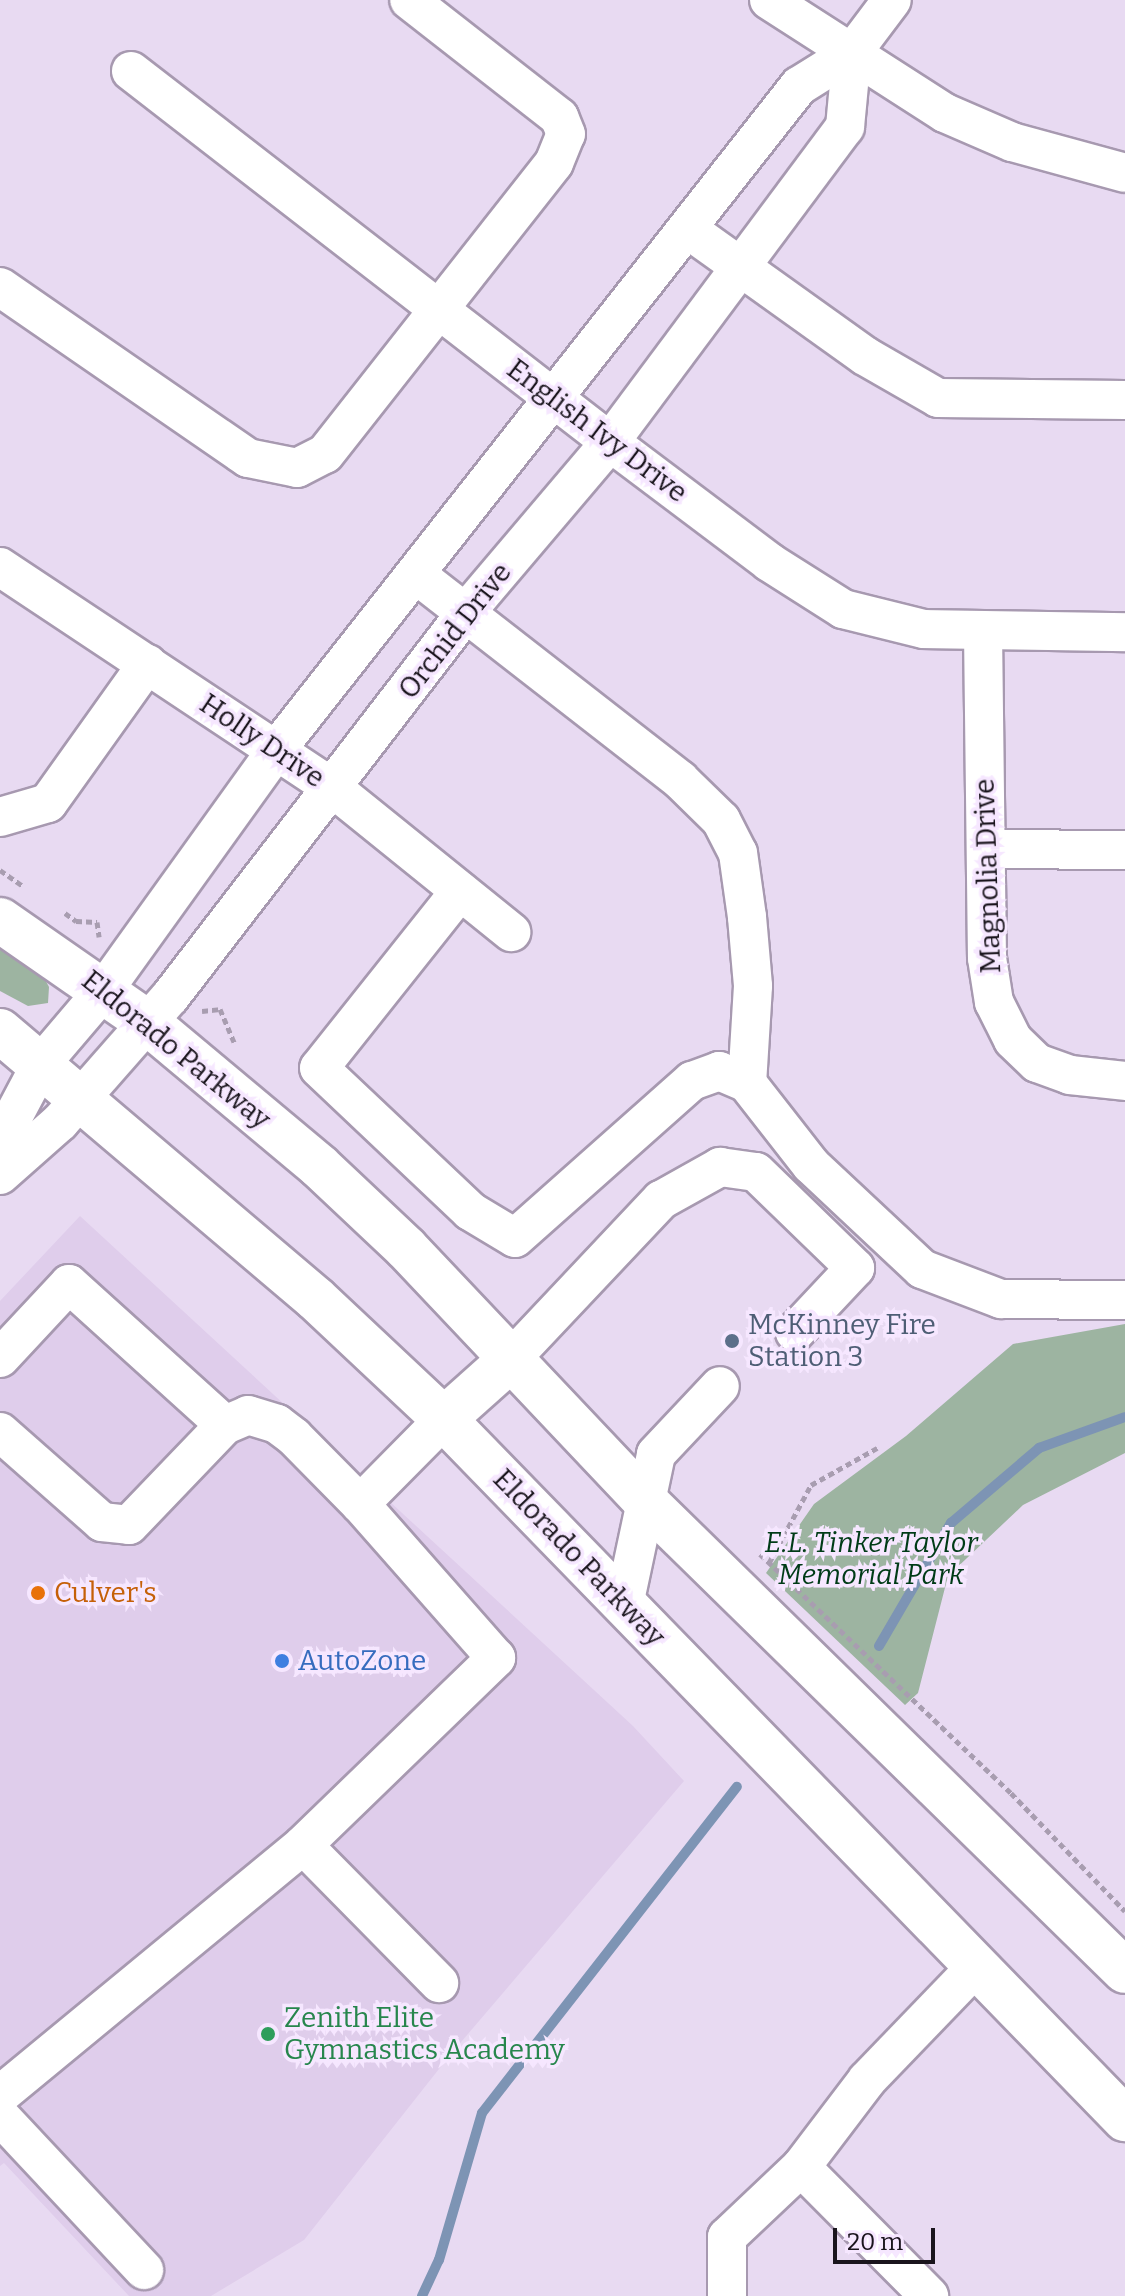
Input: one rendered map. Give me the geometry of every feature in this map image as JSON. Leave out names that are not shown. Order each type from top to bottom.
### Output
[{"type":"main road","name":"Eldorado Parkway","points":[[0,920],[148,1023],[319,1166],[406,1248],[644,1500],[1125,1971]]},
{"type":"main road","name":"Eldorado Parkway","points":[[0,1031],[83,1097],[316,1299],[444,1419],[974,1969],[1125,2119]]},
{"type":"main road","points":[[444,1419],[511,1359]]},
{"type":"street","points":[[0,287],[248,458],[279,468],[297,468],[325,454],[554,163],[566,134],[559,117],[409,0]]},
{"type":"street","points":[[769,0],[972,125],[1012,142],[1125,173]]},
{"type":"street","points":[[0,1163],[14,1115],[41,1064],[104,990],[277,749],[418,576],[553,398],[689,230],[799,86],[852,53],[892,0]]},
{"type":"street","name":"Orchid Drive","points":[[0,1175],[83,1097],[148,1023],[334,789],[466,612],[610,442],[845,127],[852,53]]},
{"type":"street","name":"English Ivy Drive","points":[[131,71],[610,442],[769,562],[843,609],[924,629],[1125,632]]},
{"type":"street","points":[[689,230],[865,356],[938,398],[1125,400]]},
{"type":"street","name":"Holly Drive","points":[[0,567],[334,789],[511,932]]},
{"type":"street","points":[[418,576],[680,780],[721,820],[738,853],[747,917],[753,986],[747,1083]]},
{"type":"street","name":"Magnolia Drive","points":[[983,631],[987,958],[994,1002],[1013,1040],[1037,1063],[1070,1075],[1125,1081]]},
{"type":"street","points":[[0,817],[48,803],[147,664]]},
{"type":"street","points":[[986,849],[1125,850]]},
{"type":"street","points":[[460,891],[319,1068],[470,1211],[515,1238],[692,1081],[719,1071],[747,1083],[811,1165],[922,1269],[1001,1299],[1125,1300]]},
{"type":"street","points":[[511,1359],[661,1200],[720,1167],[756,1172],[855,1268],[795,1332]]},
{"type":"street","points":[[0,1358],[69,1284],[225,1425]]},
{"type":"street","points":[[624,1605],[656,1454],[720,1386]]},
{"type":"street","points":[[0,1432],[102,1522],[129,1525],[225,1425],[248,1415],[277,1424],[360,1504],[496,1658],[303,1845],[0,2095]]},
{"type":"street","points":[[360,1504],[444,1419]]},
{"type":"street","points":[[303,1845],[439,1983]]},
{"type":"street","points":[[727,2296],[727,2237],[801,2167],[867,2080],[974,1969]]},
{"type":"street","points":[[0,2116],[144,2270]]},
{"type":"street","points":[[801,2167],[929,2296]]},
{"type":"path","points":[[769,1563],[811,1485],[877,1448]]},
{"type":"shaded area","points":[[80,1216],[633,1726],[684,1781],[450,2055],[304,2240],[211,2296],[129,2296],[4,2163],[0,2166],[0,1301]]},
{"type":"green space","points":[[0,941],[38,966],[49,987],[48,1003],[28,1006],[0,991]]},
{"type":"green space","name":"E.L. Tinker Taylor Memorial Park","points":[[1125,1324],[1125,1453],[1023,1505],[948,1576],[918,1693],[905,1705],[766,1573],[814,1504],[906,1436],[1013,1344]]},
{"type":"waterway","points":[[879,1646],[951,1523],[1039,1448],[1125,1417]]},
{"type":"waterway","points":[[422,2296],[439,2260],[482,2113],[737,1787]]},
{"type":"place","name":"McKinney Fire Station 3","points":[[732,1341]]},
{"type":"place","name":"Culver's","points":[[38,1593]]},
{"type":"place","name":"AutoZone","points":[[282,1661]]},
{"type":"place","name":"Zenith Elite Gymnastics Academy","points":[[268,2034]]}]
